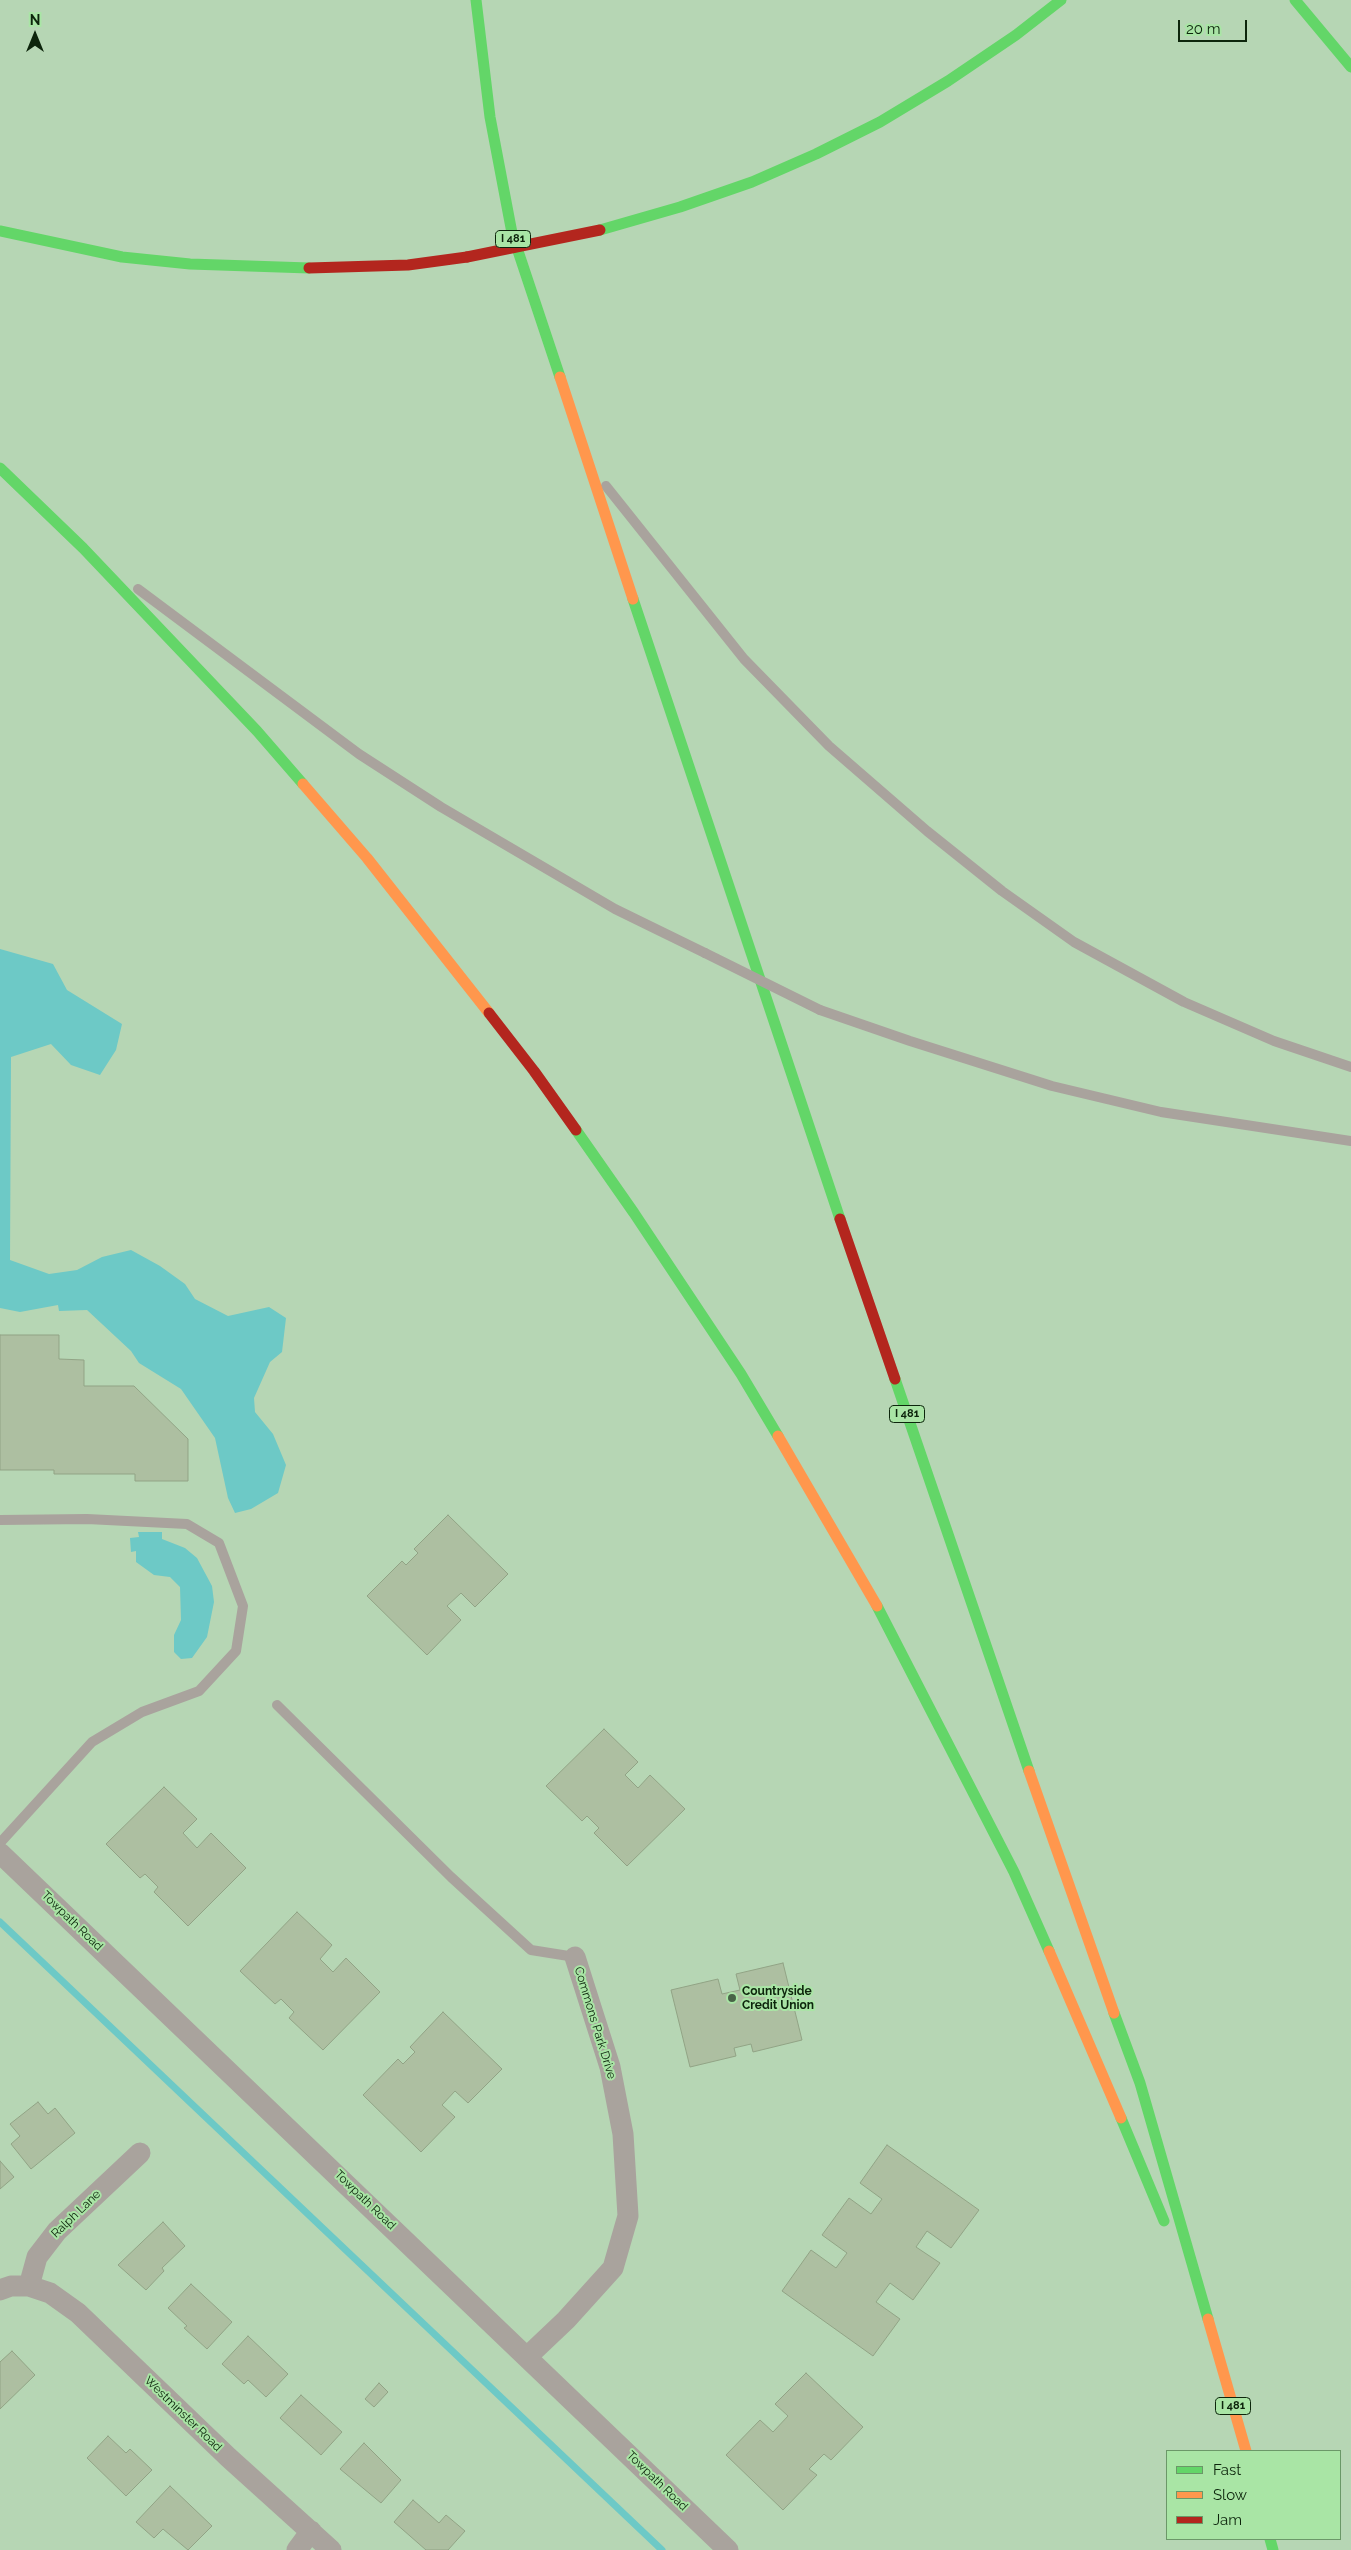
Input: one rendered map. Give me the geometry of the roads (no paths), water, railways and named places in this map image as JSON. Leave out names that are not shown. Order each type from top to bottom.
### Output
[{"type":"highway","name":"I 481","points":[[476,0],[490,117],[512,233],[770,1014],[1085,1934],[1140,2083],[1246,2450]]},
{"type":"highway","points":[[0,231],[122,257],[190,264],[332,269],[408,265],[467,257],[600,230],[689,204],[752,182],[816,154],[880,122],[948,81],[1016,35],[1061,0]]},
{"type":"highway","points":[[1294,0],[1351,67]]},
{"type":"highway","points":[[0,468],[83,548],[257,731],[367,858],[534,1071],[634,1212],[741,1374],[866,1583],[1014,1872],[1128,2133],[1169,2233]]},
{"type":"highway","points":[[1176,2252],[1221,2361]]},
{"type":"street","name":"Towpath Road","points":[[0,1852],[728,2550]]},
{"type":"street","name":"Commons Park Drive","points":[[527,2357],[613,2268],[628,2216],[623,2134],[610,2067],[575,1957]]},
{"type":"street","name":"Ralph Lane","points":[[29,2286],[36,2257],[56,2231],[140,2153]]},
{"type":"street","points":[[0,2290],[11,2286],[29,2286]]},
{"type":"street","name":"Westminster Road","points":[[29,2286],[50,2293],[78,2313],[228,2457],[331,2550]]},
{"type":"street","points":[[297,2550],[311,2531]]},
{"type":"lane","points":[[591,468],[744,659],[829,746],[926,831],[995,885],[1074,942],[1184,1002],[1274,1042],[1351,1066]]},
{"type":"lane","points":[[83,548],[359,754],[441,807],[615,909],[820,1010],[910,1042],[1052,1086],[1161,1112],[1351,1141]]},
{"type":"lane","points":[[0,1520],[87,1519],[187,1524],[219,1543],[243,1606],[236,1651],[200,1691],[142,1712],[92,1742],[0,1843]]},
{"type":"lane","name":"Commons Park Drive","points":[[277,1705],[451,1877],[532,1950],[575,1957]]},
{"type":"water","points":[[0,949],[53,964],[67,990],[122,1024],[116,1050],[100,1075],[71,1065],[51,1044],[11,1057],[10,1260],[49,1274],[77,1270],[102,1257],[131,1250],[160,1266],[185,1284],[195,1299],[228,1316],[269,1307],[286,1318],[282,1352],[270,1362],[254,1398],[255,1412],[273,1434],[286,1465],[278,1493],[251,1509],[235,1513],[228,1498],[215,1438],[181,1389],[139,1363],[131,1351],[87,1310],[59,1311],[58,1305],[20,1312],[0,1308]]},
{"type":"water","points":[[138,1532],[162,1532],[162,1539],[185,1548],[197,1558],[212,1586],[214,1602],[207,1637],[192,1658],[181,1659],[174,1652],[174,1635],[181,1620],[180,1587],[170,1577],[154,1575],[136,1562],[136,1551],[131,1552],[130,1538],[139,1537]]},
{"type":"waterway","points":[[0,1922],[662,2550]]},
{"type":"place","name":"Countryside Credit Union","points":[[732,1998]]}]
